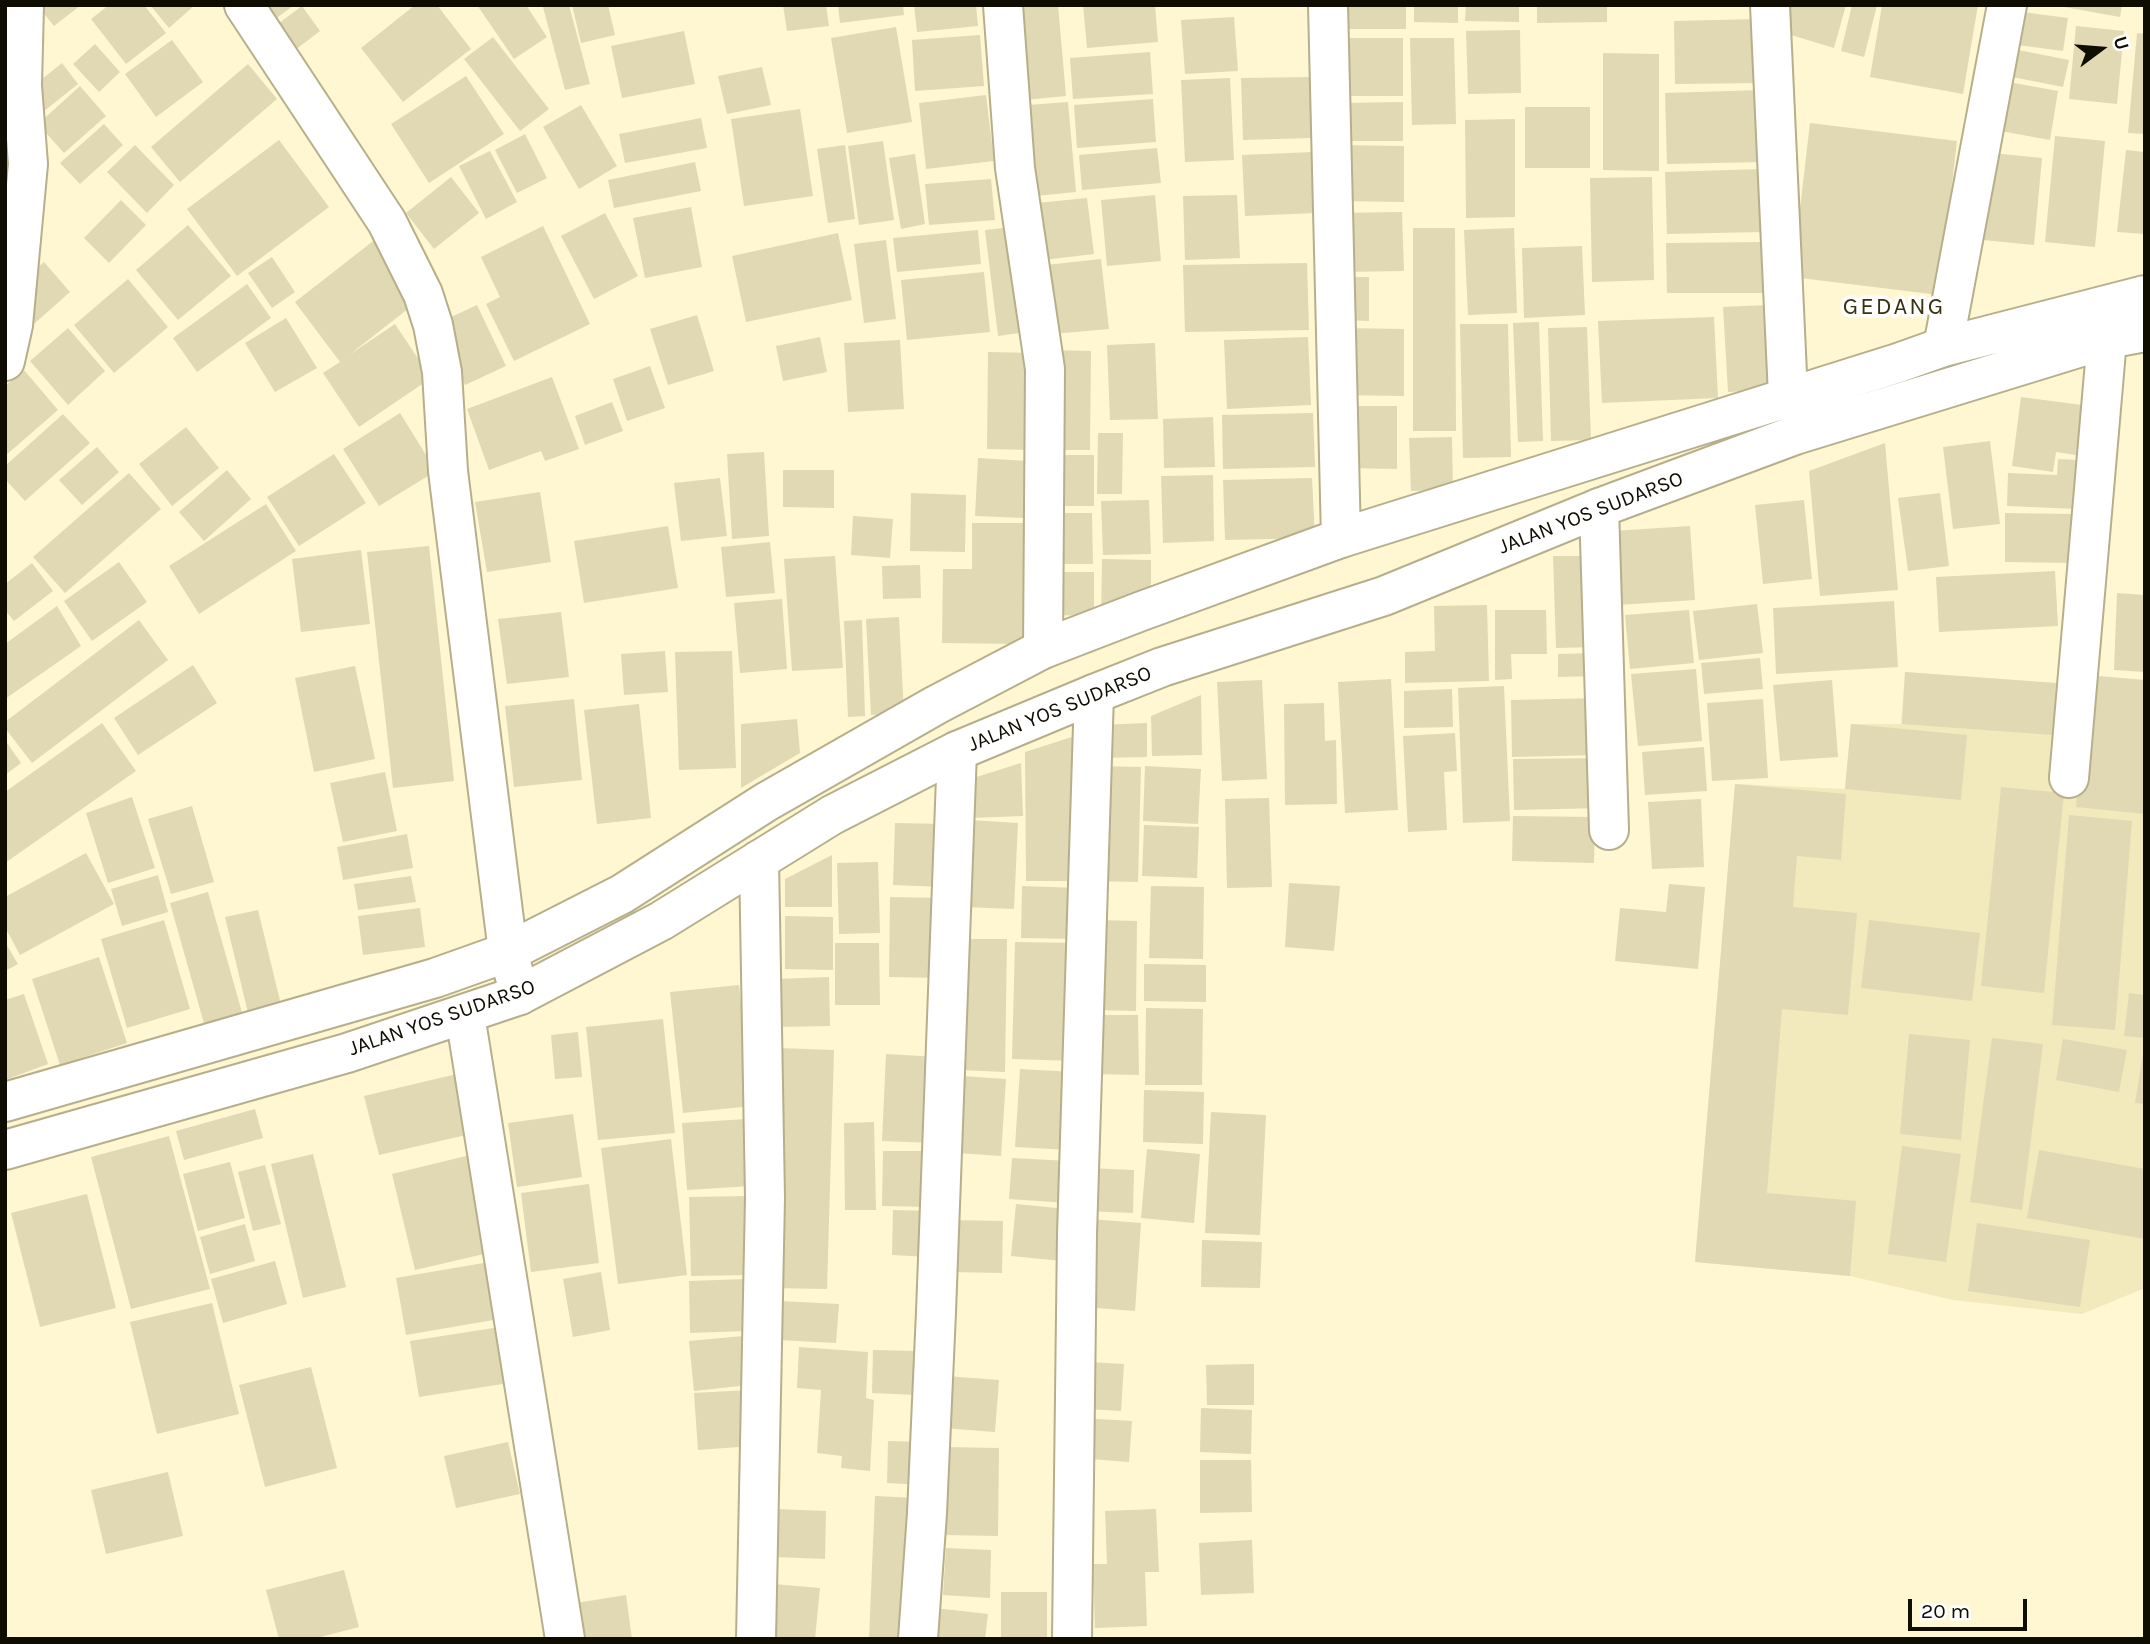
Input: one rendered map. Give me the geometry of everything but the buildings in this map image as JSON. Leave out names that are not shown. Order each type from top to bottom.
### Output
[{"type":"street","points":[[5,18],[22,5]]},
{"type":"street","points":[[5,361],[13,326],[27,164],[22,86],[22,5]]},
{"type":"street","points":[[244,5],[387,222],[418,282],[433,325],[442,372],[447,471],[508,952],[520,995]]},
{"type":"street","points":[[1003,5],[1015,168],[1045,369],[1043,649]]},
{"type":"street","points":[[1328,5],[1341,538]]},
{"type":"street","points":[[1770,5],[1788,396]]},
{"type":"street","points":[[1943,347],[2007,5]]},
{"type":"street","name":"JALAN YOS SUDARSO","points":[[5,1102],[435,978],[508,952],[622,894],[766,802],[936,705],[1043,649],[1341,538],[1943,347],[2145,295]]},
{"type":"street","name":"JALAN YOS SUDARSO","points":[[5,1150],[321,1060],[520,995],[661,921],[832,815],[957,751],[1094,694],[1162,667],[1384,596],[1599,508],[1795,435],[2107,339],[2145,332]]},
{"type":"street","points":[[2069,778],[2107,339]]},
{"type":"street","points":[[1898,363],[1905,403]]},
{"type":"street","points":[[1599,508],[1609,830]]},
{"type":"street","points":[[1072,1639],[1070,1613],[1077,1234],[1094,694]]},
{"type":"street","points":[[918,1639],[927,1513],[957,751]]},
{"type":"street","points":[[756,1639],[765,1198],[759,860]]},
{"type":"street","points":[[465,1015],[565,1639]]},
{"type":"shaded area","points":[[1905,672],[2056,683],[2053,735],[2069,791],[2145,799],[2145,1288],[2082,1314],[1953,1300],[1850,1276],[1695,1262],[1735,784],[1845,789],[1851,724],[1901,724]]},
{"type":"district","name":"GEDANG","points":[[1894,307]]}]
